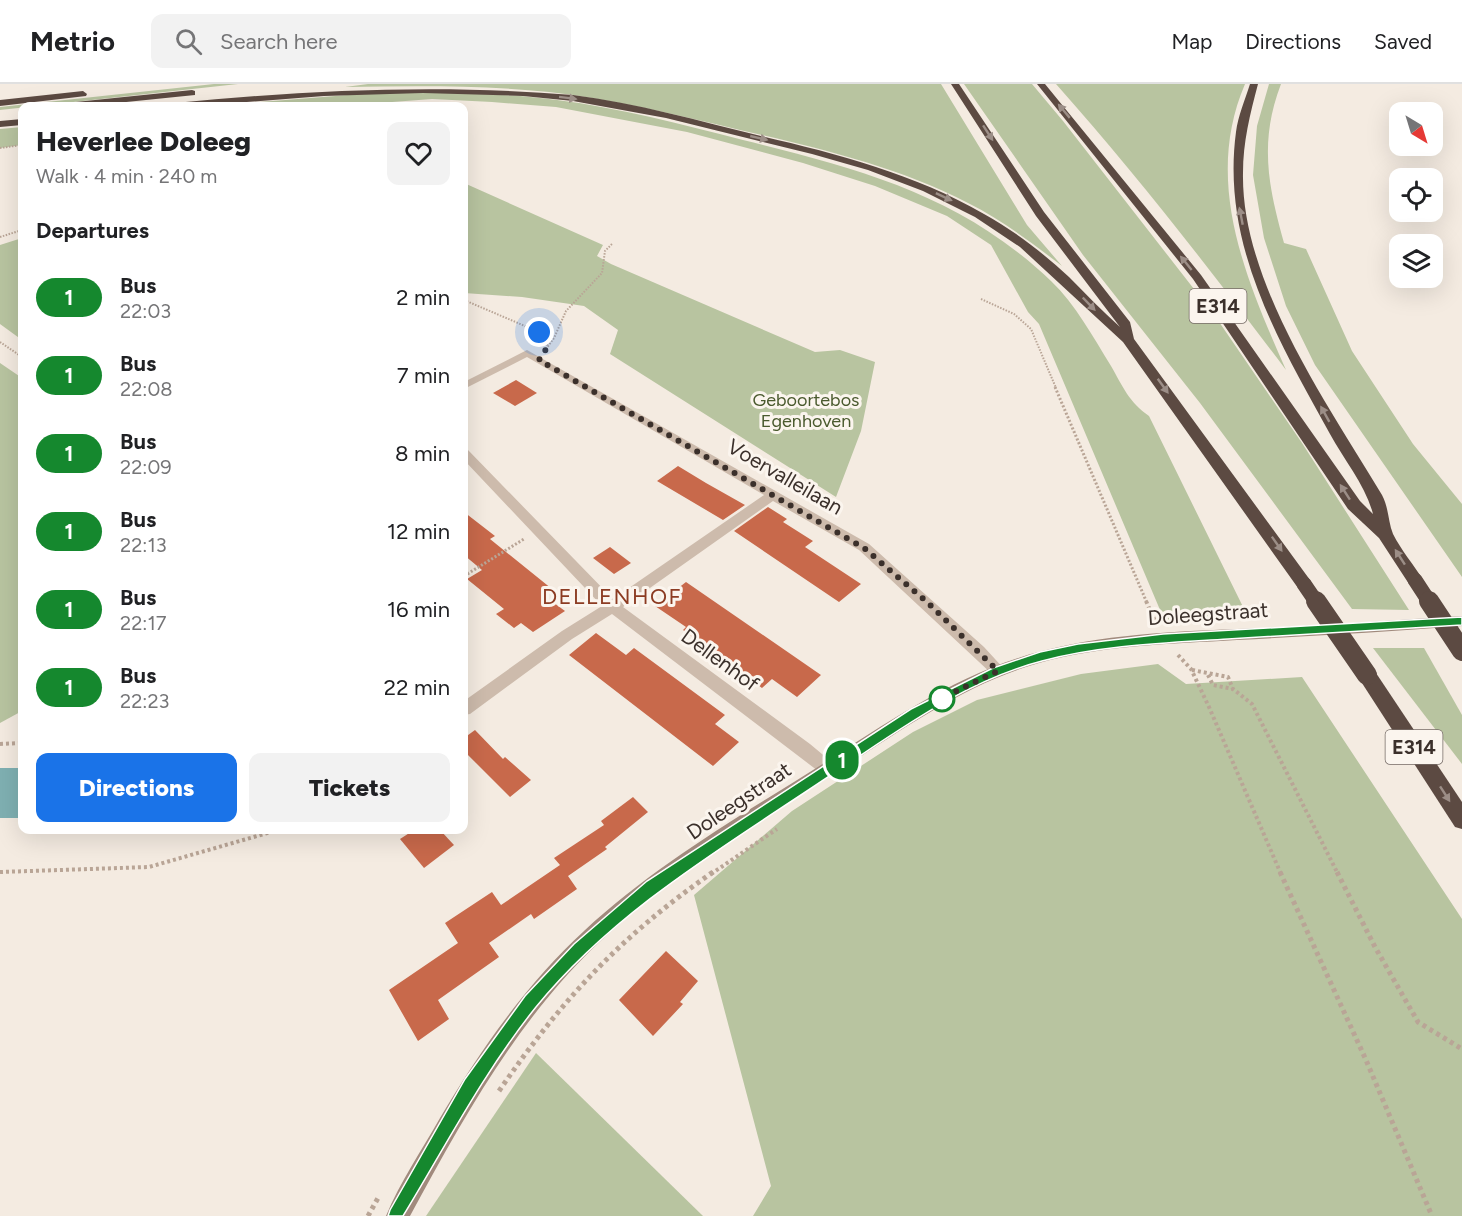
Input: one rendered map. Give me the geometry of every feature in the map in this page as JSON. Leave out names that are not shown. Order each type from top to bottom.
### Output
[{"type":"highway","points":[[0,93],[91,84]]},
{"type":"highway","name":"E314","points":[[955,84],[1040,214],[1126,325],[1128,339],[1304,584],[1462,820]]},
{"type":"highway","name":"E314","points":[[1041,84],[1197,277],[1354,505],[1385,534],[1462,651]]},
{"type":"highway","points":[[1254,84],[1239,131],[1237,180],[1240,211],[1252,262],[1261,287],[1304,375],[1378,502],[1385,534]]},
{"type":"highway","points":[[0,103],[137,88]]},
{"type":"highway","points":[[176,102],[250,88]]},
{"type":"highway","points":[[218,102],[345,90],[401,88],[514,92],[615,105],[801,148],[874,169],[912,183],[977,214],[1011,236],[1051,267],[1109,326],[1128,339]]},
{"type":"highway","points":[[105,102],[202,92]]},
{"type":"highway","points":[[0,114],[11,112]]},
{"type":"highway","points":[[0,124],[18,122]]},
{"type":"street","name":"Voervalleilaan","points":[[468,384],[527,353],[864,548],[927,602],[998,671]]},
{"type":"street","name":"Dellenhof","points":[[468,457],[612,607],[828,769]]},
{"type":"street","points":[[468,707],[567,635],[612,607],[774,494]]},
{"type":"street","name":"Doleegstraat","points":[[397,1216],[471,1085],[531,1002],[563,964],[622,909],[652,886],[915,713],[998,671],[1059,652],[1163,639],[1462,621]]},
{"type":"path","points":[[0,148],[18,146]]},
{"type":"path","points":[[0,237],[18,232]]},
{"type":"path","points":[[539,360],[566,311],[602,273],[605,251],[613,243]]},
{"type":"path","points":[[981,299],[1014,314],[1032,330],[1119,540],[1163,639],[1179,652],[1191,669],[1214,717],[1300,919],[1365,1060],[1432,1216]]},
{"type":"path","points":[[468,302],[539,332],[548,346]]},
{"type":"path","points":[[0,342],[18,354]]},
{"type":"path","points":[[468,573],[537,530]]},
{"type":"path","points":[[1191,669],[1228,677],[1233,689]]},
{"type":"path","points":[[1207,674],[1213,684],[1233,689],[1252,704],[1375,947],[1418,1022],[1462,1050]]},
{"type":"path","points":[[0,744],[18,743]]},
{"type":"path","points":[[495,1097],[532,1042],[577,989],[623,941],[670,902],[779,827]]},
{"type":"path","points":[[0,872],[149,867],[264,834]]},
{"type":"green space","points":[[214,84],[238,84],[73,102],[47,102]]},
{"type":"green space","points":[[368,84],[941,84],[1027,225],[1062,266],[1005,224],[968,203],[885,168],[827,151],[669,113],[573,95],[472,87],[345,87]]},
{"type":"green space","points":[[964,84],[1032,84],[1215,316],[1302,443],[1409,610],[1352,609],[1200,403],[1083,255]]},
{"type":"green space","points":[[1056,84],[1245,84],[1233,121],[1228,157],[1229,194],[1244,265],[1286,370],[1174,224]]},
{"type":"green space","points":[[1269,84],[1281,84],[1270,125],[1268,164],[1270,183],[1284,243],[1306,249],[1352,351],[1413,444],[1462,504],[1462,577],[1315,365],[1286,306],[1264,238],[1253,175],[1257,126]]},
{"type":"green space","points":[[444,92],[529,97],[581,103],[627,112],[828,162],[907,189],[945,206],[981,227],[1017,251],[1060,290],[1084,322],[1127,394],[1149,416],[1248,617],[1166,624],[1039,324],[1028,312],[991,245],[947,216],[875,186],[803,163],[687,132],[556,107],[432,99],[392,102],[259,102],[373,93]]},
{"type":"green space","points":[[18,105],[18,108],[0,110],[0,107]]},
{"type":"green space","points":[[18,127],[18,146],[0,148],[0,129]]},
{"type":"green space","name":"Geboortebos Egenhoven","points":[[468,185],[603,245],[597,256],[611,264],[815,352],[840,350],[875,362],[861,431],[836,497],[610,354],[618,330],[584,306],[522,297],[468,293]]},
{"type":"green space","points":[[18,239],[18,337],[0,324],[0,245]]},
{"type":"green space","points":[[0,363],[18,375],[18,713],[0,723]]},
{"type":"green space","points":[[1373,648],[1424,648],[1462,715],[1462,764]]},
{"type":"green space","points":[[1158,664],[1186,684],[1302,677],[1462,919],[1462,1216],[753,1216],[771,1186],[694,895],[792,811],[913,732],[977,700],[1081,674]]},
{"type":"green space","points":[[536,1053],[703,1216],[426,1216]]},
{"type":"water","points":[[0,768],[18,768],[18,818],[0,818]]},
{"type":"building","points":[[516,380],[537,393],[515,406],[493,393]]},
{"type":"building","points":[[678,466],[745,505],[723,520],[657,481]]},
{"type":"building","points":[[768,507],[787,519],[783,522],[813,541],[805,547],[861,584],[839,602],[734,531]]},
{"type":"building","points":[[468,515],[495,536],[490,539],[552,589],[543,595],[565,611],[533,632],[521,623],[514,628],[496,614],[504,609],[468,580],[482,570],[468,558]]},
{"type":"building","points":[[610,547],[631,563],[614,574],[593,558]]},
{"type":"building","points":[[686,582],[821,675],[797,697],[772,679],[762,688],[683,630],[686,627],[655,606]]},
{"type":"building","points":[[596,633],[626,655],[634,648],[725,715],[715,724],[739,742],[713,766],[569,655]]},
{"type":"building","points":[[475,730],[503,759],[505,757],[531,780],[510,797],[468,755],[468,735]]},
{"type":"building","points":[[633,797],[648,812],[605,847],[607,849],[568,876],[577,889],[534,919],[531,914],[489,943],[499,957],[438,1000],[449,1019],[418,1041],[389,990],[458,943],[445,923],[492,892],[501,905],[560,865],[554,858],[604,825],[601,821]]},
{"type":"building","points":[[408,834],[444,834],[454,845],[424,868],[400,839]]},
{"type":"building","points":[[666,951],[698,981],[680,1002],[683,1004],[653,1036],[619,1000]]},
{"type":"bus line","name":"1","points":[[397,1216],[471,1085],[531,1002],[563,964],[622,909],[652,886],[915,713],[998,671],[1059,652],[1163,639],[1462,621]]},
{"type":"district","name":"DELLENHOF","points":[[612,596]]},
{"type":"route","points":[[539,332],[548,346],[539,360],[864,548],[927,602],[998,671],[938,700],[942,699]]}]
